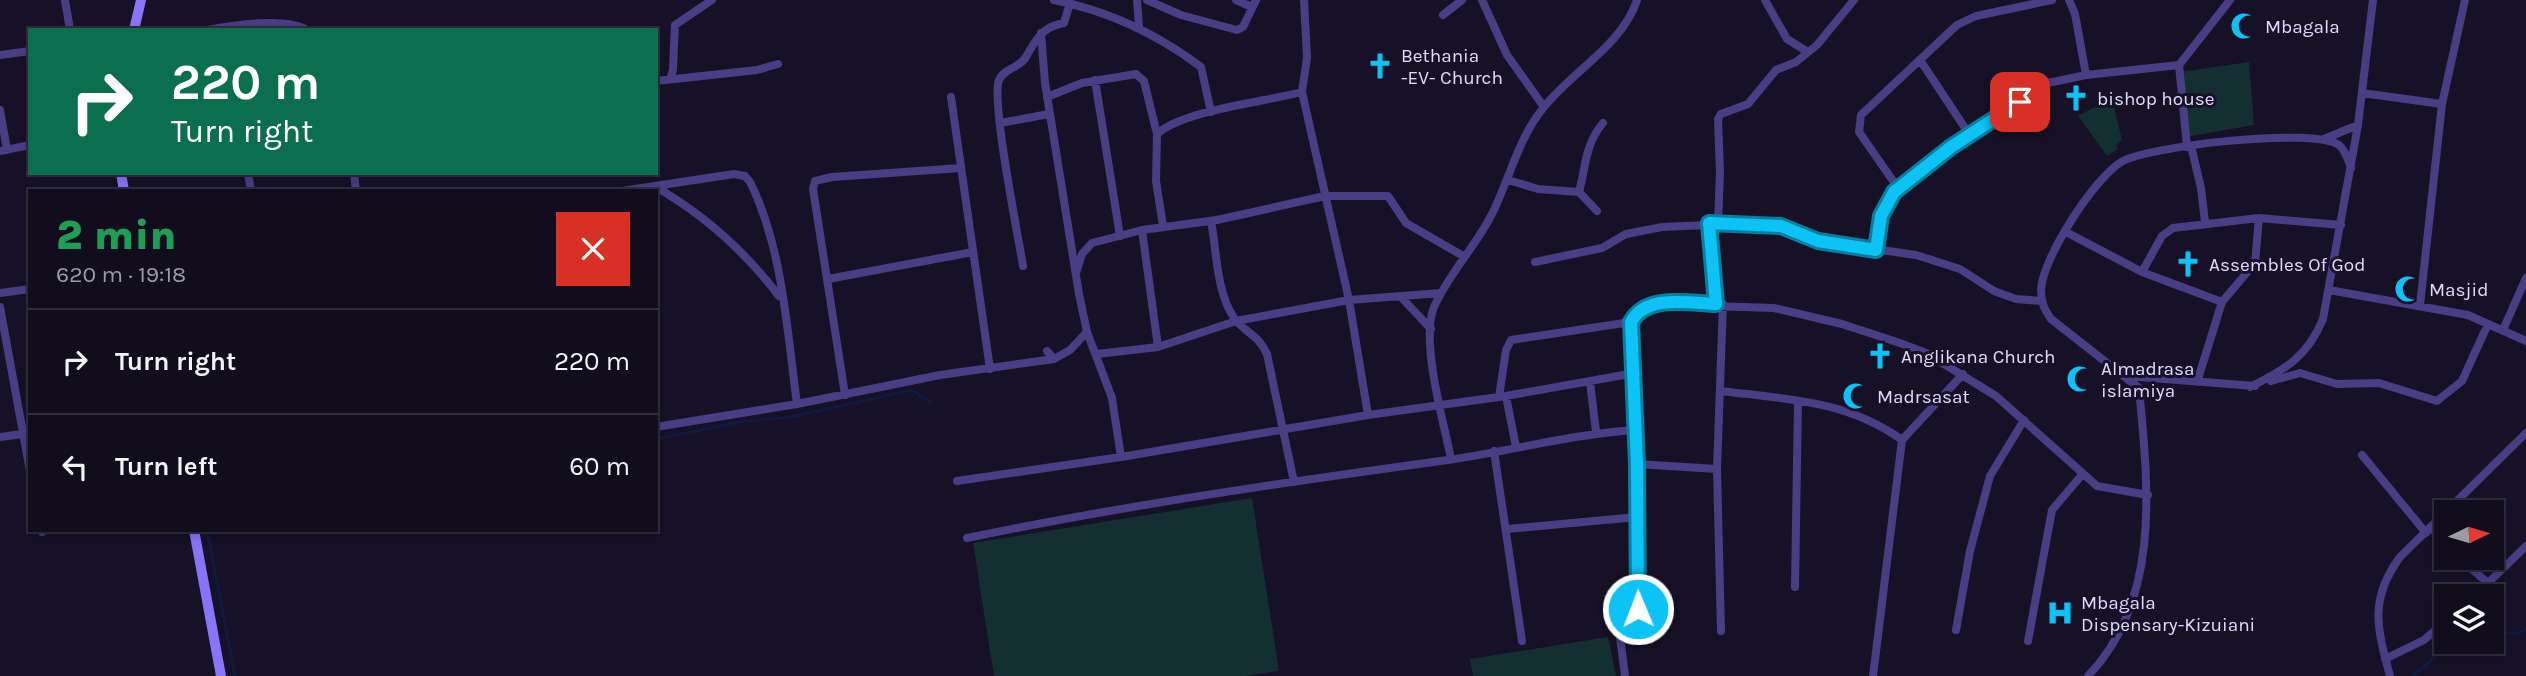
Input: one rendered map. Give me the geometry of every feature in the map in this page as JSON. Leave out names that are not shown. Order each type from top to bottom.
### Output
[{"type":"street","points":[[65,0],[70,28]]},
{"type":"street","points":[[134,28],[141,0]]},
{"type":"street","points":[[670,79],[673,70],[675,25],[712,0]]},
{"type":"street","points":[[1054,0],[1086,4],[1139,26],[1201,67],[1211,112]]},
{"type":"street","points":[[1137,0],[1139,26]]},
{"type":"street","points":[[1147,0],[1181,15],[1237,30],[1243,27],[1254,3],[1236,0]]},
{"type":"street","points":[[1304,0],[1307,58],[1302,92],[1349,300],[1368,415]]},
{"type":"street","points":[[1443,15],[1462,0]]},
{"type":"street","points":[[1482,0],[1507,55],[1544,107]]},
{"type":"street","points":[[1451,459],[1434,378],[1431,329],[1433,310],[1463,256],[1491,215],[1525,136],[1544,107],[1630,21],[1637,0]]},
{"type":"street","points":[[1765,0],[1787,39],[1808,52]]},
{"type":"street","points":[[1898,188],[1859,132],[1861,115],[1957,26],[1976,16],[2052,0]]},
{"type":"street","points":[[2069,0],[2075,14],[2086,75]]},
{"type":"street","points":[[2205,222],[2202,188],[2189,147],[2179,65],[2230,0]]},
{"type":"street","points":[[2250,387],[2286,370],[2308,349],[2323,319],[2358,125],[2373,0]]},
{"type":"street","points":[[2420,305],[2442,104],[2465,0]]},
{"type":"street","points":[[1721,631],[1717,469],[1720,304],[1713,223],[1720,172],[1718,119],[1721,114],[1748,104],[1776,70],[1796,62],[1808,52],[1850,1]]},
{"type":"street","points":[[1023,266],[1000,123],[998,82],[1003,74],[1026,58],[1031,43],[1041,33],[1064,23],[1070,3]]},
{"type":"street","points":[[219,28],[287,24],[300,28]]},
{"type":"street","points":[[1041,33],[1049,114],[1087,332],[1112,398],[1121,457]]},
{"type":"street","points":[[0,55],[28,51]]},
{"type":"street","points":[[1920,60],[1969,134]]},
{"type":"street","points":[[658,81],[757,70],[778,64]]},
{"type":"street","points":[[1876,250],[1881,216],[1898,188],[1969,134],[2020,102],[2032,90],[2043,84],[2086,75],[2179,65]]},
{"type":"street","points":[[1047,97],[1095,80],[1136,74],[1144,81],[1157,134],[1156,181],[1163,226]]},
{"type":"street","points":[[1095,80],[1120,236]]},
{"type":"street","points":[[1157,134],[1166,127],[1211,112],[1302,92]]},
{"type":"street","points":[[2362,93],[2442,104]]},
{"type":"street","points":[[951,97],[990,369]]},
{"type":"street","points":[[0,110],[4,151],[28,145]]},
{"type":"street","points":[[1000,123],[1049,114]]},
{"type":"street","points":[[1579,192],[1587,148],[1593,134],[1603,123]]},
{"type":"street","points":[[2088,676],[2112,646],[2138,593],[2148,495],[2139,388],[2051,319],[2042,301],[2044,273],[2100,178],[2123,161],[2189,147],[2256,138],[2324,139],[2358,125]]},
{"type":"street","points":[[2324,139],[2342,148],[2351,168]]},
{"type":"street","points":[[845,395],[813,189],[815,181],[840,176],[961,168]]},
{"type":"street","points":[[635,189],[723,175],[745,176],[754,191],[768,230],[797,404]]},
{"type":"street","points":[[1508,180],[1538,189],[1579,192],[1597,211]]},
{"type":"street","points":[[654,186],[681,201],[721,231],[781,299]]},
{"type":"street","points":[[1076,273],[1082,254],[1092,243],[1142,230],[1211,221],[1325,196],[1388,196],[1406,223],[1463,256]]},
{"type":"street","points":[[2142,272],[2162,236],[2173,228],[2205,222],[2259,218],[2341,225]]},
{"type":"street","points":[[2197,382],[2222,302],[2255,262],[2259,218]]},
{"type":"street","points":[[1211,221],[1222,290],[1236,321],[1261,340],[1284,428],[1294,482]]},
{"type":"street","points":[[1535,262],[1602,248],[1634,232],[1713,223],[1781,226],[1818,241],[1916,255],[1960,268],[1994,291],[2016,299],[2042,301]]},
{"type":"street","points":[[1142,230],[1158,347]]},
{"type":"street","points":[[2066,232],[2142,272],[2222,302]]},
{"type":"street","points":[[828,279],[973,252]]},
{"type":"street","points":[[2503,330],[2526,278]]},
{"type":"street","points":[[0,293],[28,289]]},
{"type":"street","points":[[2329,290],[2468,315],[2526,341]]},
{"type":"street","points":[[1097,354],[1158,347],[1236,321],[1349,300],[1441,293]]},
{"type":"street","points":[[1401,297],[1431,329]]},
{"type":"street","points":[[1639,629],[1637,464],[1631,322],[1637,310],[1648,304],[1720,304],[1774,308],[1842,324],[1926,353],[1996,396],[2081,476],[2096,486],[2148,495]]},
{"type":"street","points":[[0,307],[28,462]]},
{"type":"street","points":[[1516,447],[1503,397],[1506,350],[1511,340],[1631,322]]},
{"type":"street","points":[[2126,376],[2250,387],[2300,373],[2337,384],[2379,383],[2437,401],[2462,381],[2488,324]]},
{"type":"street","points":[[658,428],[797,404],[940,375],[1054,359],[1070,350],[1087,332]]},
{"type":"street","points":[[1047,351],[1054,359]]},
{"type":"street","points":[[957,481],[1121,457],[1368,415],[1503,397],[1634,373]]},
{"type":"street","points":[[1873,676],[1902,440],[1963,374]]},
{"type":"street","points":[[1590,382],[1596,432]]},
{"type":"street","points":[[1720,391],[1798,401],[1866,417],[1902,440]]},
{"type":"street","points":[[1795,587],[1798,401]]},
{"type":"street","points":[[1956,630],[1970,551],[1990,476],[2024,420]]},
{"type":"street","points":[[967,538],[1050,521],[1451,459],[1596,432],[1636,430]]},
{"type":"street","points":[[2390,676],[2378,606],[2385,578],[2400,557],[2526,433]]},
{"type":"street","points":[[0,437],[22,434]]},
{"type":"street","points":[[1494,451],[1522,641]]},
{"type":"street","points":[[2362,455],[2434,535]]},
{"type":"street","points":[[1637,464],[1717,469]]},
{"type":"street","points":[[2028,640],[2052,510],[2081,476]]},
{"type":"street","points":[[1507,529],[1637,517]]},
{"type":"street","points":[[194,532],[221,676]]},
{"type":"street","points":[[2471,570],[2485,583],[2526,546]]},
{"type":"street","points":[[1619,629],[1625,676]]},
{"type":"street","points":[[2385,659],[2424,640],[2434,631]]},
{"type":"green space","points":[[2249,62],[2254,125],[2185,137],[2180,72]]},
{"type":"green space","points":[[2102,103],[2113,103],[2122,140],[2116,145],[2118,149],[2107,156],[2078,116]]},
{"type":"green space","points":[[1252,498],[1279,671],[1245,676],[994,676],[973,543]]},
{"type":"green space","points":[[1608,637],[1616,676],[1473,676],[1470,659]]},
{"type":"waterway","points":[[658,439],[740,422],[791,417],[912,390],[930,402]]},
{"type":"waterway","points":[[207,532],[235,676]]},
{"type":"waterway","points":[[2504,632],[2520,633],[2526,629]]},
{"type":"waterway","points":[[2413,676],[2438,654]]},
{"type":"place","name":"Mbagala","points":[[2244,26]]},
{"type":"place","name":"Bethania -EV- Church","points":[[1380,66]]},
{"type":"place","name":"bishop house","points":[[2076,98]]},
{"type":"place","name":"Assembles Of God","points":[[2188,264]]},
{"type":"place","name":"Masjid","points":[[2408,289]]},
{"type":"place","name":"Anglikana Church","points":[[1880,356]]},
{"type":"place","name":"Almadrasa islamiya","points":[[2080,379]]},
{"type":"place","name":"Madrsasat","points":[[1856,396]]},
{"type":"place","name":"Mbagala Dispensary-Kizuiani","points":[[2060,613]]},
{"type":"route","points":[[1638,609],[1637,464],[1631,322],[1637,310],[1648,304],[1716,304],[1709,223],[1781,226],[1818,241],[1876,250],[1881,216],[1894,192],[1951,147],[2020,102]]}]
